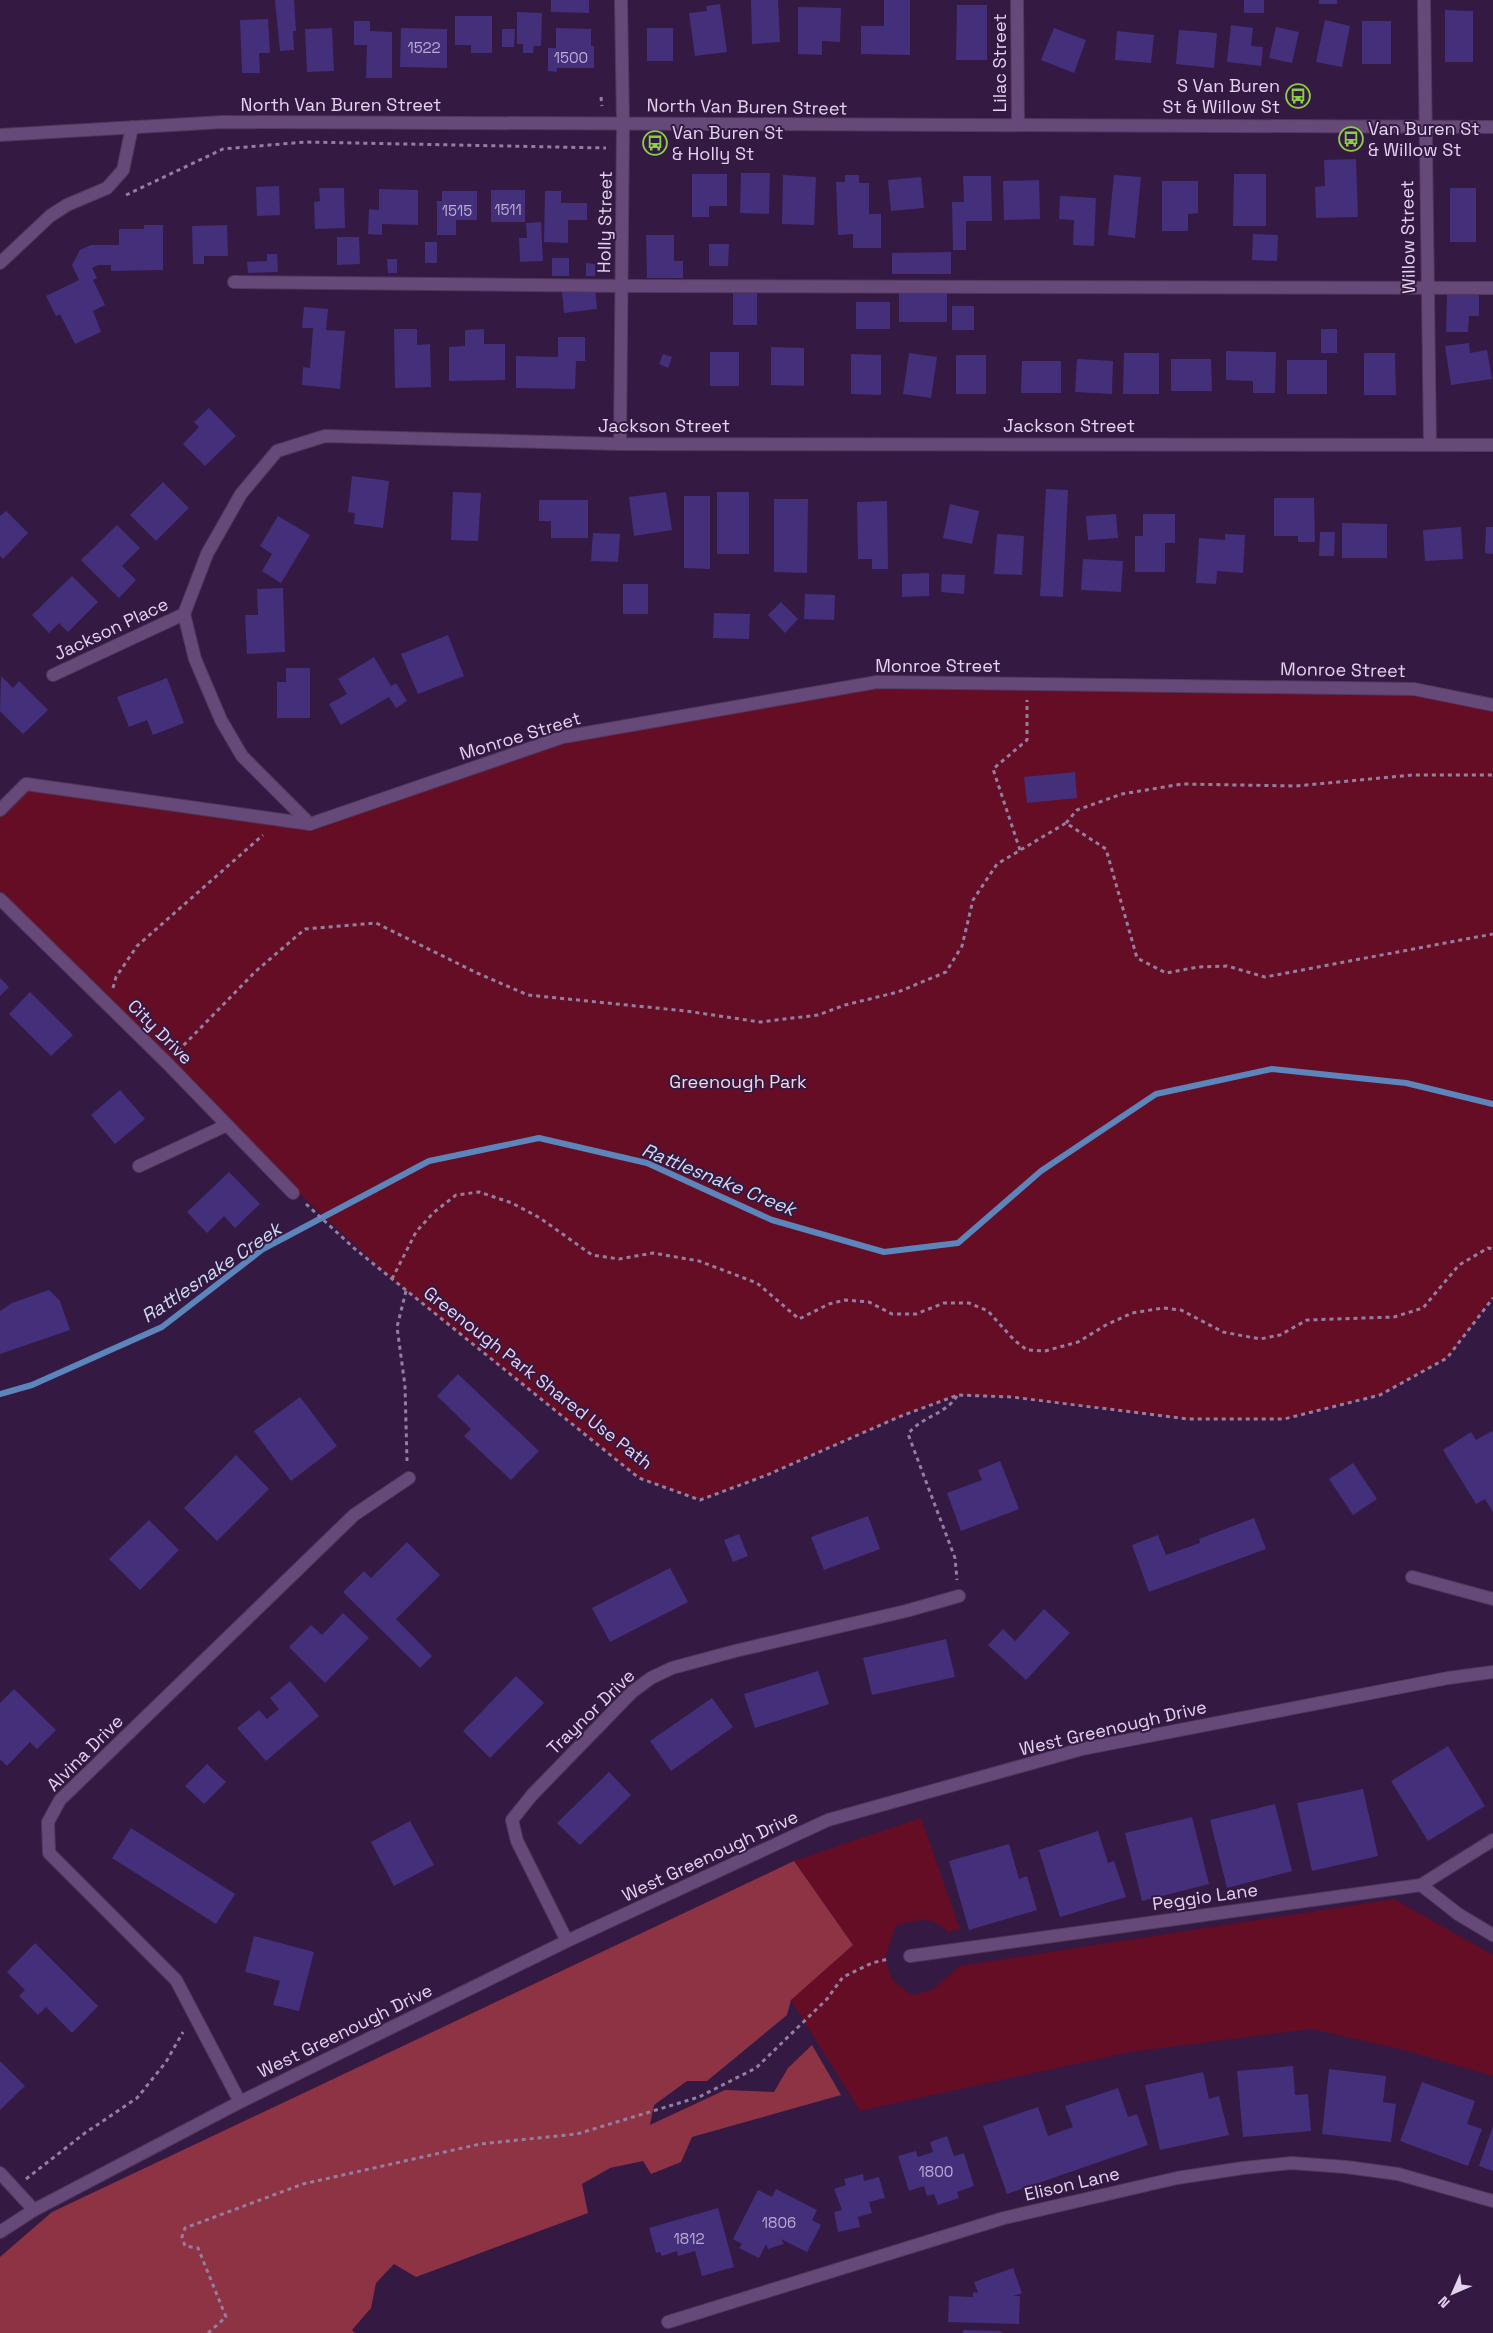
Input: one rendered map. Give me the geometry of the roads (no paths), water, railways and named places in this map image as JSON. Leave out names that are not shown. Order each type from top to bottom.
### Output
[{"type":"street","name":"Holly Street","points":[[620,444],[624,123],[621,0]]},
{"type":"street","name":"Lilac Street","points":[[1017,0],[1018,125]]},
{"type":"street","name":"Willow Street","points":[[1424,0],[1424,128],[1430,444]]},
{"type":"street","name":"North Van Buren Street","points":[[0,135],[222,122],[1493,127]]},
{"type":"street","points":[[0,263],[50,216],[67,205],[107,188],[123,170],[132,127]]},
{"type":"street","points":[[234,282],[622,286],[1493,288]]},
{"type":"street","name":"Jackson Street","points":[[184,614],[207,554],[241,494],[277,451],[325,436],[620,444],[1493,445]]},
{"type":"street","points":[[184,614],[195,659],[220,720],[242,756],[310,824]]},
{"type":"street","name":"Jackson Place","points":[[53,674],[184,614]]},
{"type":"street","name":"Monroe Street","points":[[310,824],[563,738],[877,682],[1414,689],[1493,705]]},
{"type":"street","points":[[0,810],[26,784],[310,824]]},
{"type":"street","name":"City Drive","points":[[0,899],[167,1063],[294,1193]]},
{"type":"street","points":[[138,1166],[227,1124]]},
{"type":"street","name":"Alvina Drive","points":[[240,2102],[176,1980],[49,1853],[48,1822],[60,1800],[354,1515],[409,1478]]},
{"type":"street","points":[[1412,1577],[1493,1598]]},
{"type":"street","name":"Traynor Drive","points":[[567,1941],[517,1841],[512,1820],[532,1795],[632,1692],[651,1678],[672,1668],[735,1651],[906,1611],[959,1596]]},
{"type":"street","name":"West Greenough Drive","points":[[0,2232],[34,2210],[240,2102],[567,1941],[838,1818],[1082,1749],[1448,1678],[1493,1672]]},
{"type":"street","name":"Peggio Lane","points":[[910,1956],[1421,1885],[1493,1840]]},
{"type":"street","points":[[1421,1885],[1458,1914],[1493,1935]]},
{"type":"street","name":"Elison Lane","points":[[668,2322],[1004,2218],[1177,2178],[1243,2168],[1291,2163],[1346,2167],[1398,2174],[1493,2202]]},
{"type":"street","points":[[0,2173],[34,2210]]},
{"type":"waterway","name":"Rattlesnake Creek","points":[[0,1394],[32,1385],[162,1327],[263,1249],[429,1161],[539,1138],[647,1163],[772,1220],[884,1252],[958,1243],[1041,1171],[1156,1094],[1272,1069],[1406,1083],[1493,1104]]},
{"type":"place","name":"S Van Buren St & Willow St","points":[[1298,96]]},
{"type":"place","name":"Van Buren St & Willow St","points":[[1351,139]]},
{"type":"place","name":"Van Buren St & Holly St","points":[[655,143]]},
{"type":"park label","name":"Greenough Park","points":[[738,1082]]}]
